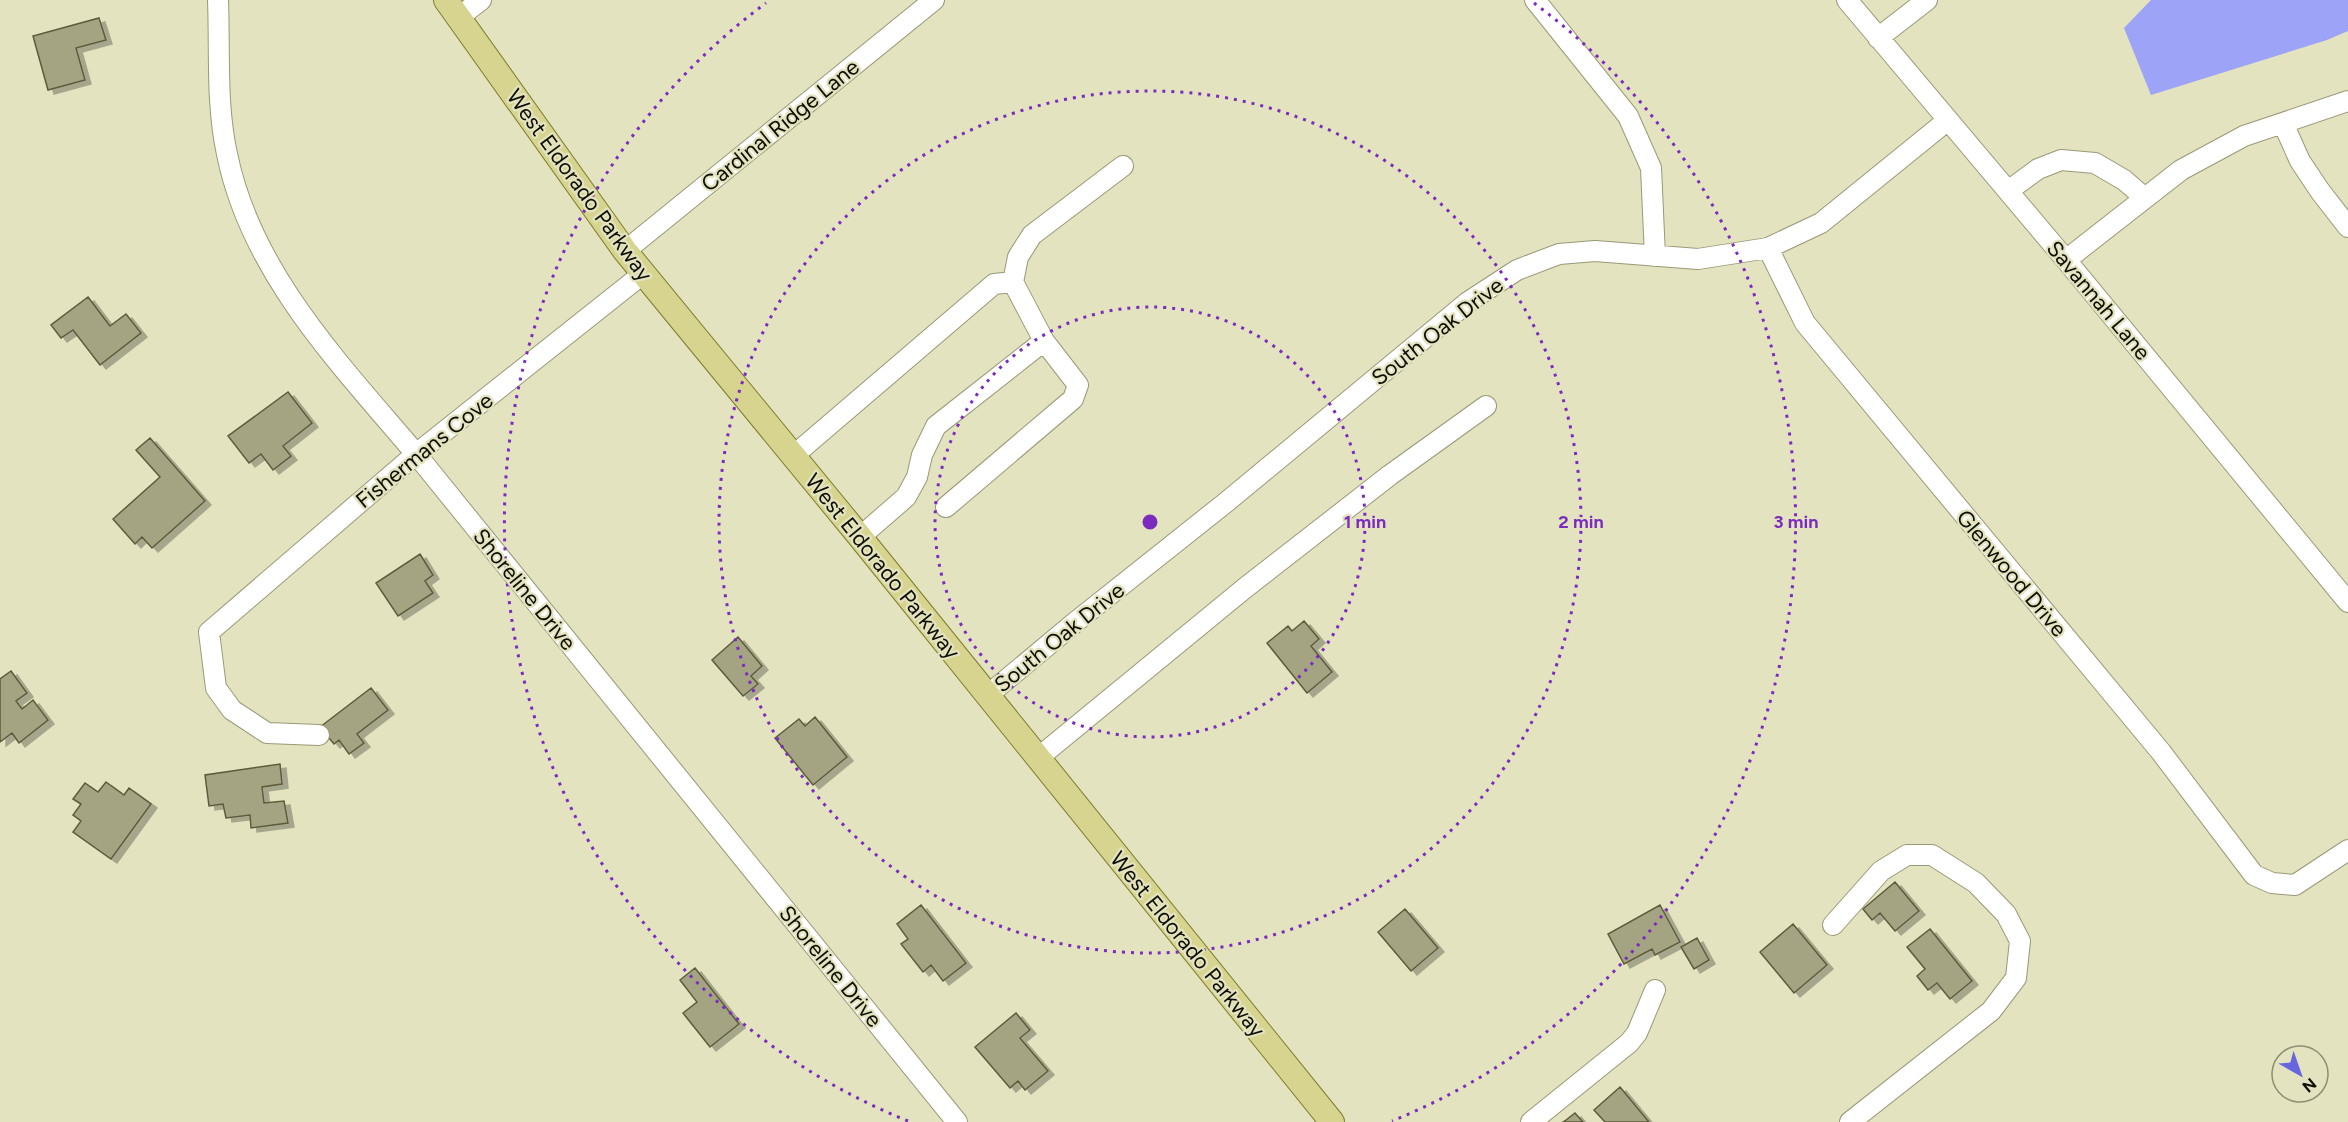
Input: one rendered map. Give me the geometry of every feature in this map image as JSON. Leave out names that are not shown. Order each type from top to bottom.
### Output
[{"type":"main road","name":"West Eldorado Parkway","points":[[452,9],[625,251],[860,537],[1332,1122]]},
{"type":"street","name":"Shoreline Drive","points":[[218,0],[220,87],[226,153],[239,201],[264,258],[327,349],[416,454],[957,1122]]},
{"type":"street","points":[[452,9],[481,0]]},
{"type":"street","name":"Cardinal Ridge Lane","points":[[625,251],[934,0]]},
{"type":"street","points":[[1535,0],[1628,116],[1651,168],[1655,256]]},
{"type":"street","name":"Savannah Lane","points":[[1847,0],[2066,260],[2348,602]]},
{"type":"street","points":[[1878,38],[1927,0]]},
{"type":"street","points":[[2066,260],[2181,170],[2244,136],[2348,101]]},
{"type":"street","name":"South Oak Drive","points":[[988,695],[1224,504],[1467,302],[1517,270],[1559,254],[1595,251],[1698,259],[1768,248],[1821,223],[1948,120]]},
{"type":"street","points":[[2283,123],[2300,161],[2319,191],[2348,227]]},
{"type":"street","points":[[2008,191],[2038,170],[2061,160],[2095,164],[2124,180],[2145,198]]},
{"type":"street","points":[[946,507],[1072,399],[1078,385],[1044,341],[1013,282],[1018,257],[1032,235],[1123,166]]},
{"type":"street","name":"Glenwood Drive","points":[[1768,248],[1805,323],[2161,752],[2254,875],[2272,883],[2295,885],[2348,850]]},
{"type":"street","name":"Fishermans Cove","points":[[319,735],[267,734],[232,710],[216,688],[209,632],[416,454],[644,273]]},
{"type":"street","points":[[793,456],[994,284],[1013,282]]},
{"type":"street","points":[[860,537],[906,497],[917,477],[922,455],[936,426],[1044,341]]},
{"type":"street","points":[[1038,758],[1245,588],[1390,474],[1486,406]]},
{"type":"street","points":[[1833,925],[1881,870],[1907,855],[1932,855],[1976,883],[2006,914],[2020,941],[2016,978],[1991,1011],[1850,1122]]},
{"type":"street","points":[[1531,1122],[1629,1043],[1637,1033],[1655,990]]},
{"type":"water","points":[[2151,0],[2348,0],[2348,31],[2327,40],[2151,95],[2124,28]]},
{"type":"building","points":[[99,18],[106,40],[76,48],[85,80],[48,90],[33,36]]},
{"type":"building","points":[[88,297],[110,326],[126,314],[141,333],[100,365],[73,330],[61,338],[51,325]]},
{"type":"building","points":[[288,392],[312,423],[283,446],[291,456],[273,470],[261,454],[249,463],[228,436]]},
{"type":"building","points":[[150,438],[205,501],[152,548],[142,537],[135,544],[113,519],[160,477],[136,450]]},
{"type":"building","points":[[420,554],[433,575],[425,581],[433,593],[398,616],[376,583]]},
{"type":"building","points":[[1304,621],[1319,639],[1311,646],[1332,672],[1307,693],[1267,643],[1288,626],[1292,631]]},
{"type":"building","points":[[738,637],[762,666],[751,676],[758,684],[743,696],[712,660]]},
{"type":"building","points":[[11,671],[27,693],[16,701],[22,709],[33,700],[48,720],[19,743],[12,733],[0,742],[0,679]]},
{"type":"building","points":[[371,688],[388,710],[357,734],[364,743],[349,754],[339,740],[334,744],[320,727]]},
{"type":"building","points":[[815,717],[847,757],[813,785],[775,738],[799,719],[805,726]]},
{"type":"building","points":[[280,764],[282,784],[262,787],[264,803],[284,801],[288,823],[251,828],[250,815],[226,818],[223,804],[209,806],[205,775]]},
{"type":"building","points":[[106,782],[124,795],[129,788],[151,804],[111,859],[73,832],[81,821],[73,815],[81,804],[73,799],[85,783],[98,792]]},
{"type":"building","points":[[1895,882],[1919,911],[1895,931],[1880,913],[1872,920],[1863,909]]},
{"type":"building","points":[[921,905],[966,963],[943,981],[931,965],[923,972],[901,944],[908,939],[897,924]]},
{"type":"building","points":[[1660,905],[1680,942],[1655,955],[1652,949],[1624,964],[1608,934]]},
{"type":"building","points":[[1405,909],[1438,948],[1411,971],[1378,932]]},
{"type":"building","points":[[1793,924],[1827,965],[1794,993],[1760,952]]},
{"type":"building","points":[[1930,929],[1972,981],[1950,999],[1937,983],[1928,990],[1917,976],[1925,969],[1907,947]]},
{"type":"building","points":[[1697,938],[1709,960],[1694,969],[1681,947]]},
{"type":"building","points":[[695,968],[739,1024],[710,1047],[683,1013],[697,1002],[680,980]]},
{"type":"building","points":[[1016,1013],[1030,1030],[1020,1038],[1048,1071],[1025,1090],[1018,1081],[1010,1088],[975,1047]]},
{"type":"building","points":[[1620,1087],[1649,1122],[1605,1122],[1594,1110]]},
{"type":"building","points":[[1575,1113],[1583,1122],[1563,1122],[1566,1120]]}]
